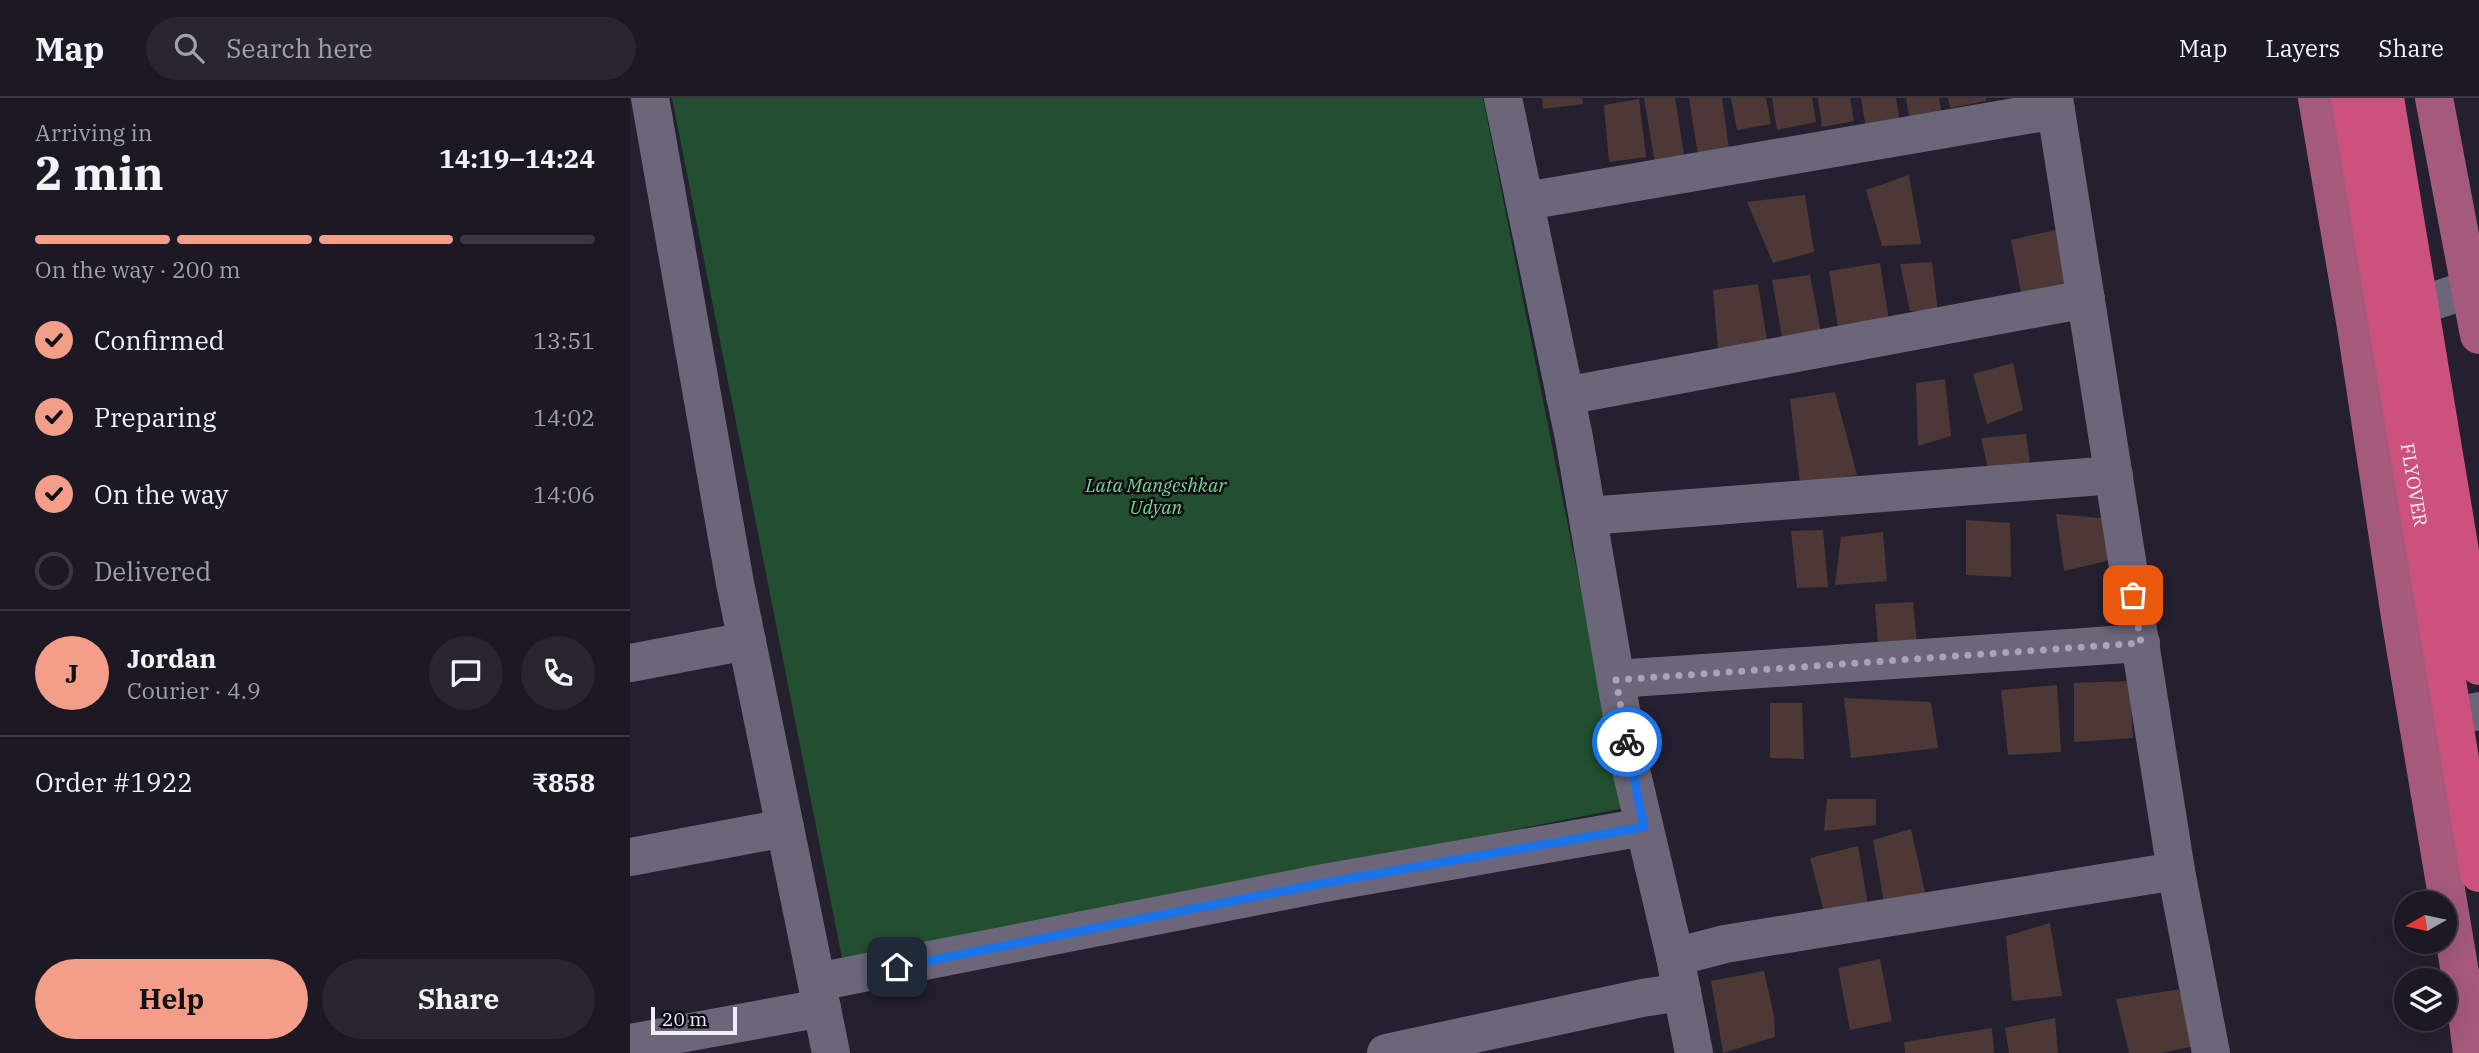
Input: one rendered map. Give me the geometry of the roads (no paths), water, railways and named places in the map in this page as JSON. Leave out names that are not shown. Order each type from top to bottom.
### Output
[{"type":"highway","name":"FLYOVER","points":[[2350,98],[2479,873]]},
{"type":"highway","name":"FLYOVER","points":[[2385,98],[2479,666]]},
{"type":"main road","points":[[2317,98],[2418,725],[2468,1014],[2472,1053]]},
{"type":"main road","points":[[2434,98],[2475,287],[2479,335]]},
{"type":"street","points":[[650,98],[747,641],[831,1053]]},
{"type":"street","points":[[1503,98],[1565,396],[1644,827],[1694,1053]]},
{"type":"street","points":[[1526,201],[2055,104],[2176,871],[2211,1053]]},
{"type":"street","points":[[2356,327],[2475,287]]},
{"type":"street","points":[[1565,396],[2086,299]]},
{"type":"street","points":[[1588,516],[2114,475]]},
{"type":"street","points":[[630,663],[747,641]]},
{"type":"street","points":[[1616,680],[2141,643]]},
{"type":"street","points":[[2418,725],[2479,711]]},
{"type":"street","points":[[630,1043],[819,995],[1324,883],[1644,827]]},
{"type":"street","points":[[630,857],[785,828]]},
{"type":"street","points":[[1386,1053],[1459,1045],[1678,975],[1726,944],[2176,871]]},
{"type":"park label","name":"Lata Mangeshkar Udyan","points":[[1156,496]]}]
